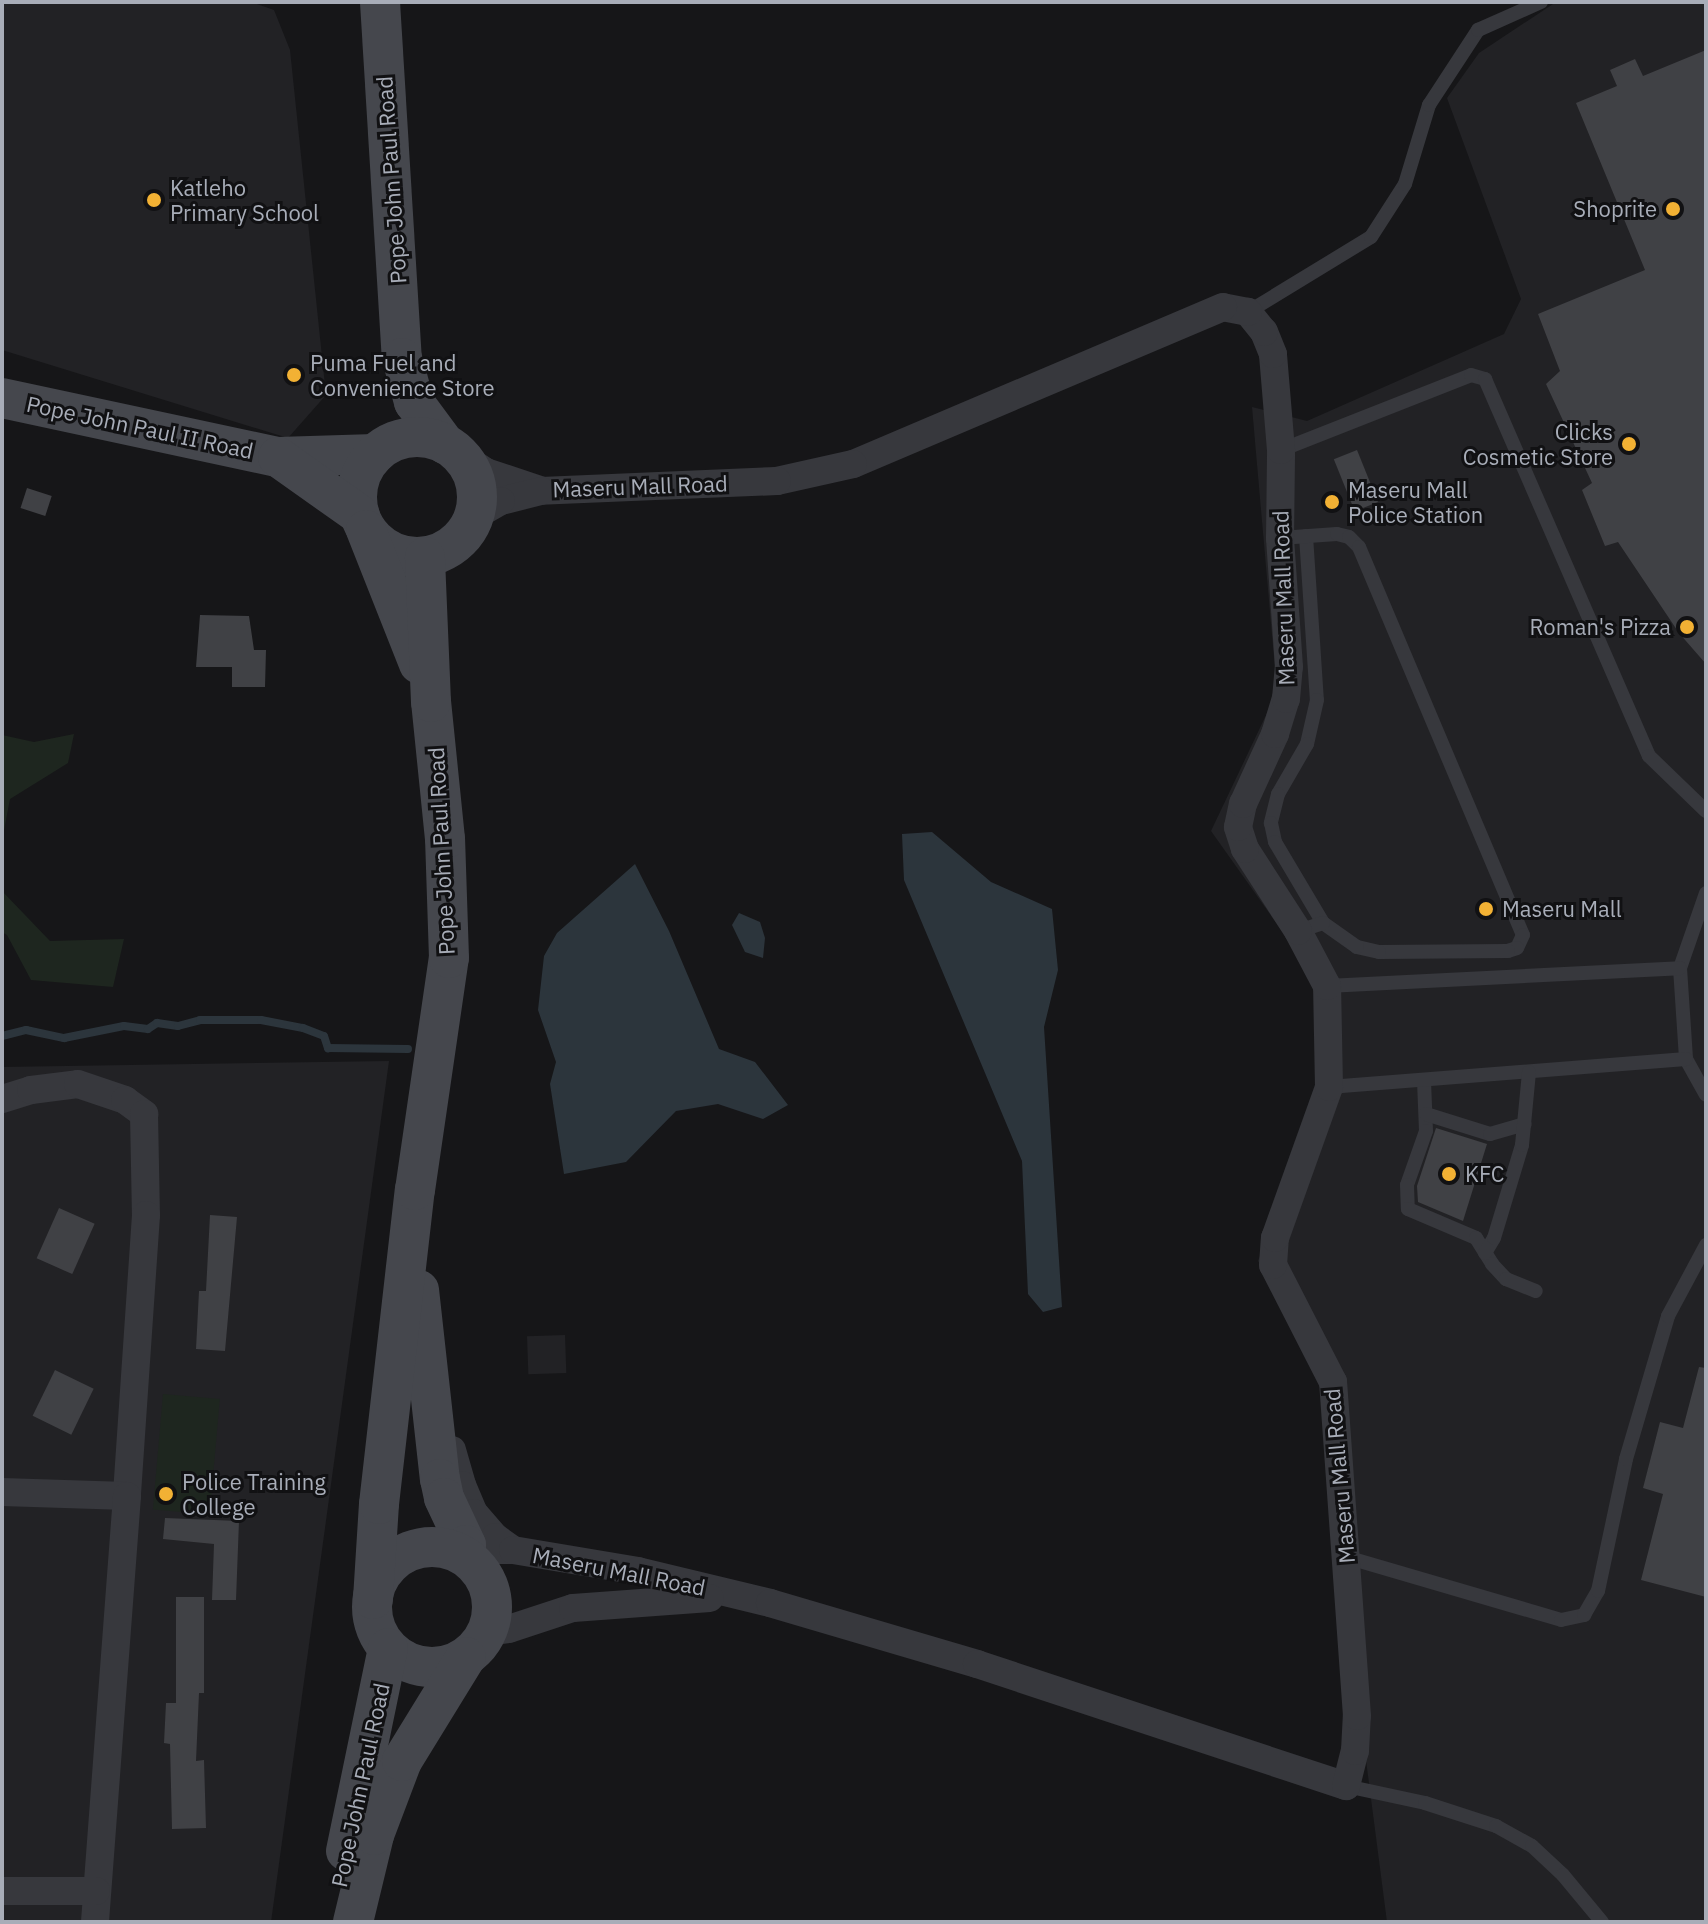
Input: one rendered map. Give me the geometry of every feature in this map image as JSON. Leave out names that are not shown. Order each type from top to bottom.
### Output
[{"type":"main road","name":"Pope John Paul Road","points":[[380,2],[402,358],[414,402],[452,450]]},
{"type":"main road","name":"Pope John Paul Road","points":[[377,452],[402,358]]},
{"type":"main road","name":"Pope John Paul II Road","points":[[2,398],[278,457]]},
{"type":"main road","points":[[418,437],[452,450],[470,471],[476,489],[476,507],[470,526],[444,551],[425,557],[392,552],[363,522],[278,457],[377,452],[404,438],[418,437]]},
{"type":"main road","points":[[363,522],[359,483],[377,452]]},
{"type":"main road","name":"Pope John Paul Road","points":[[363,522],[411,640],[431,702]]},
{"type":"main road","name":"Pope John Paul Road","points":[[373,1599],[379,1504],[415,1190],[449,958],[445,839],[431,702],[425,557]]},
{"type":"main road","name":"Pope John Paul Road","points":[[415,1190],[420,1301],[444,1498],[466,1545],[466,1557]]},
{"type":"main road","points":[[430,1546],[466,1557],[482,1573],[491,1592],[492,1612],[476,1645],[443,1666],[419,1666],[388,1648],[374,1620],[373,1599],[388,1566],[407,1552],[430,1546]]},
{"type":"main road","name":"Pope John Paul Road","points":[[353,1922],[374,1835],[402,1761],[476,1645]]},
{"type":"main road","name":"Pope John Paul Road","points":[[331,1922],[388,1648]]},
{"type":"street","name":"Maseru Mall Road","points":[[466,1557],[481,1550],[513,1550],[638,1571],[770,1603],[977,1664],[1346,1786],[1355,1751],[1357,1716],[1333,1382],[1273,1265],[1275,1238],[1329,1087],[1327,986],[1310,927],[1245,849],[1238,827],[1243,804],[1275,734],[1286,699],[1289,667],[1293,537],[1281,450],[1273,354],[1264,332],[1248,312],[1223,307],[853,464],[777,481],[541,491],[501,501],[480,513],[470,526]]},
{"type":"street","name":"Maseru Mall Road","points":[[452,450],[486,472],[541,491]]},
{"type":"street","points":[[2,1099],[31,1090],[78,1084],[125,1100],[144,1114],[146,1215],[95,1922]]},
{"type":"street","points":[[432,1399],[442,1411],[462,1485],[474,1513],[495,1537],[513,1550]]},
{"type":"street","points":[[2,1492],[127,1496]]},
{"type":"street","name":"Maseru Mall Road","points":[[476,1645],[509,1629],[573,1608],[704,1598],[770,1603]]},
{"type":"street","points":[[2,1891],[96,1891]]},
{"type":"lane","points":[[1248,312],[1371,237],[1405,184],[1429,105],[1478,30],[1541,2]]},
{"type":"lane","points":[[1281,450],[1471,375],[1485,379],[1649,756],[1706,811]]},
{"type":"lane","points":[[1293,537],[1337,534],[1349,537],[1359,547],[1523,935],[1517,948],[1508,951],[1379,952],[1357,947],[1310,927]]},
{"type":"lane","points":[[1706,893],[1680,968],[1686,1059],[1706,1095]]},
{"type":"lane","points":[[1327,986],[1680,968]]},
{"type":"lane","points":[[1329,1087],[1686,1059]]},
{"type":"lane","points":[[1485,1253],[1498,1225],[1525,1124],[1529,1072]]},
{"type":"lane","points":[[1424,1081],[1426,1131],[1407,1185],[1408,1209],[1476,1238],[1506,1279],[1536,1291]]},
{"type":"lane","points":[[1426,1114],[1490,1134],[1525,1124]]},
{"type":"lane","points":[[1346,1557],[1561,1620],[1584,1615],[1598,1591],[1626,1459],[1668,1316],[1706,1245]]},
{"type":"lane","points":[[1346,1786],[1425,1803],[1496,1826],[1532,1846],[1563,1875],[1602,1922]]},
{"type":"shaded area","name":"Katleho Primary School","points":[[2,2],[251,2],[274,10],[290,50],[326,395],[288,438],[2,350]]},
{"type":"shaded area","name":"Maseru Mall","points":[[1556,2],[1706,2],[1706,1922],[1387,1922],[1335,1521],[1329,1379],[1258,1261],[1324,1084],[1321,986],[1211,831],[1277,692],[1252,407],[1307,421],[1504,334],[1521,299],[1447,98],[1479,53]]},
{"type":"shaded area","points":[[74,734],[68,763],[10,799],[2,841],[2,735],[34,742]]},
{"type":"shaded area","points":[[932,832],[991,882],[1052,909],[1058,970],[1044,1027],[1062,1307],[1043,1312],[1028,1294],[1022,1161],[904,880],[902,834]]},
{"type":"shaded area","points":[[635,864],[669,931],[719,1049],[755,1062],[788,1105],[763,1119],[718,1104],[676,1111],[626,1162],[564,1174],[550,1084],[556,1062],[538,1010],[544,956],[557,933]]},
{"type":"shaded area","points":[[2,891],[50,941],[124,939],[113,987],[31,980],[7,935],[2,932]]},
{"type":"shaded area","points":[[739,913],[760,922],[765,938],[763,958],[745,952],[732,925]]},
{"type":"shaded area","name":"Police Training College","points":[[389,1061],[271,1922],[2,1922],[2,1067]]},
{"type":"shaded area","points":[[565,1335],[566,1373],[528,1374],[527,1336]]},
{"type":"shaded area","points":[[163,1394],[220,1399],[210,1515],[153,1510]]},
{"type":"building","points":[[1706,50],[1706,664],[1679,633],[1618,542],[1605,546],[1582,490],[1592,483],[1546,384],[1560,371],[1538,314],[1645,270],[1576,103],[1617,86],[1610,70],[1635,59],[1643,76]]},
{"type":"building","points":[[1357,450],[1378,502],[1355,511],[1334,459]]},
{"type":"building","points":[[27,488],[52,496],[45,516],[21,508]]},
{"type":"building","points":[[200,615],[249,616],[254,650],[266,650],[265,687],[232,687],[232,667],[196,667]]},
{"type":"building","name":"KFC","points":[[1436,1128],[1487,1144],[1463,1221],[1418,1202],[1417,1186]]},
{"type":"building","points":[[59,1208],[95,1224],[72,1274],[37,1258]]},
{"type":"building","points":[[210,1215],[237,1217],[225,1351],[196,1349],[199,1291],[206,1291]]},
{"type":"building","points":[[1699,1367],[1706,1368],[1706,1597],[1641,1580],[1663,1494],[1643,1488],[1660,1422],[1683,1428]]},
{"type":"building","points":[[55,1370],[94,1389],[71,1435],[33,1416]]},
{"type":"building","points":[[165,1518],[239,1521],[236,1600],[212,1600],[214,1544],[163,1539]]},
{"type":"building","points":[[176,1597],[204,1597],[204,1693],[199,1693],[196,1761],[204,1760],[206,1828],[172,1829],[170,1744],[164,1743],[166,1703],[176,1703]]},
{"type":"waterway","points":[[2,1036],[26,1030],[64,1038],[124,1026],[148,1029],[157,1023],[178,1026],[200,1020],[261,1020],[303,1028],[324,1036],[328,1048],[408,1049]]},
{"type":"place","name":"Katleho Primary School","points":[[154,200]]},
{"type":"place","name":"Shoprite","points":[[1673,209]]},
{"type":"place","name":"Puma Fuel and Convenience Store","points":[[294,375]]},
{"type":"place","name":"Clicks Cosmetic Store","points":[[1629,444]]},
{"type":"place","name":"Maseru Mall Police Station","points":[[1332,502]]},
{"type":"place","name":"Roman's Pizza","points":[[1687,627]]},
{"type":"place","name":"Maseru Mall","points":[[1486,909]]},
{"type":"place","name":"KFC","points":[[1449,1174]]},
{"type":"place","name":"Police Training College","points":[[166,1494]]}]
